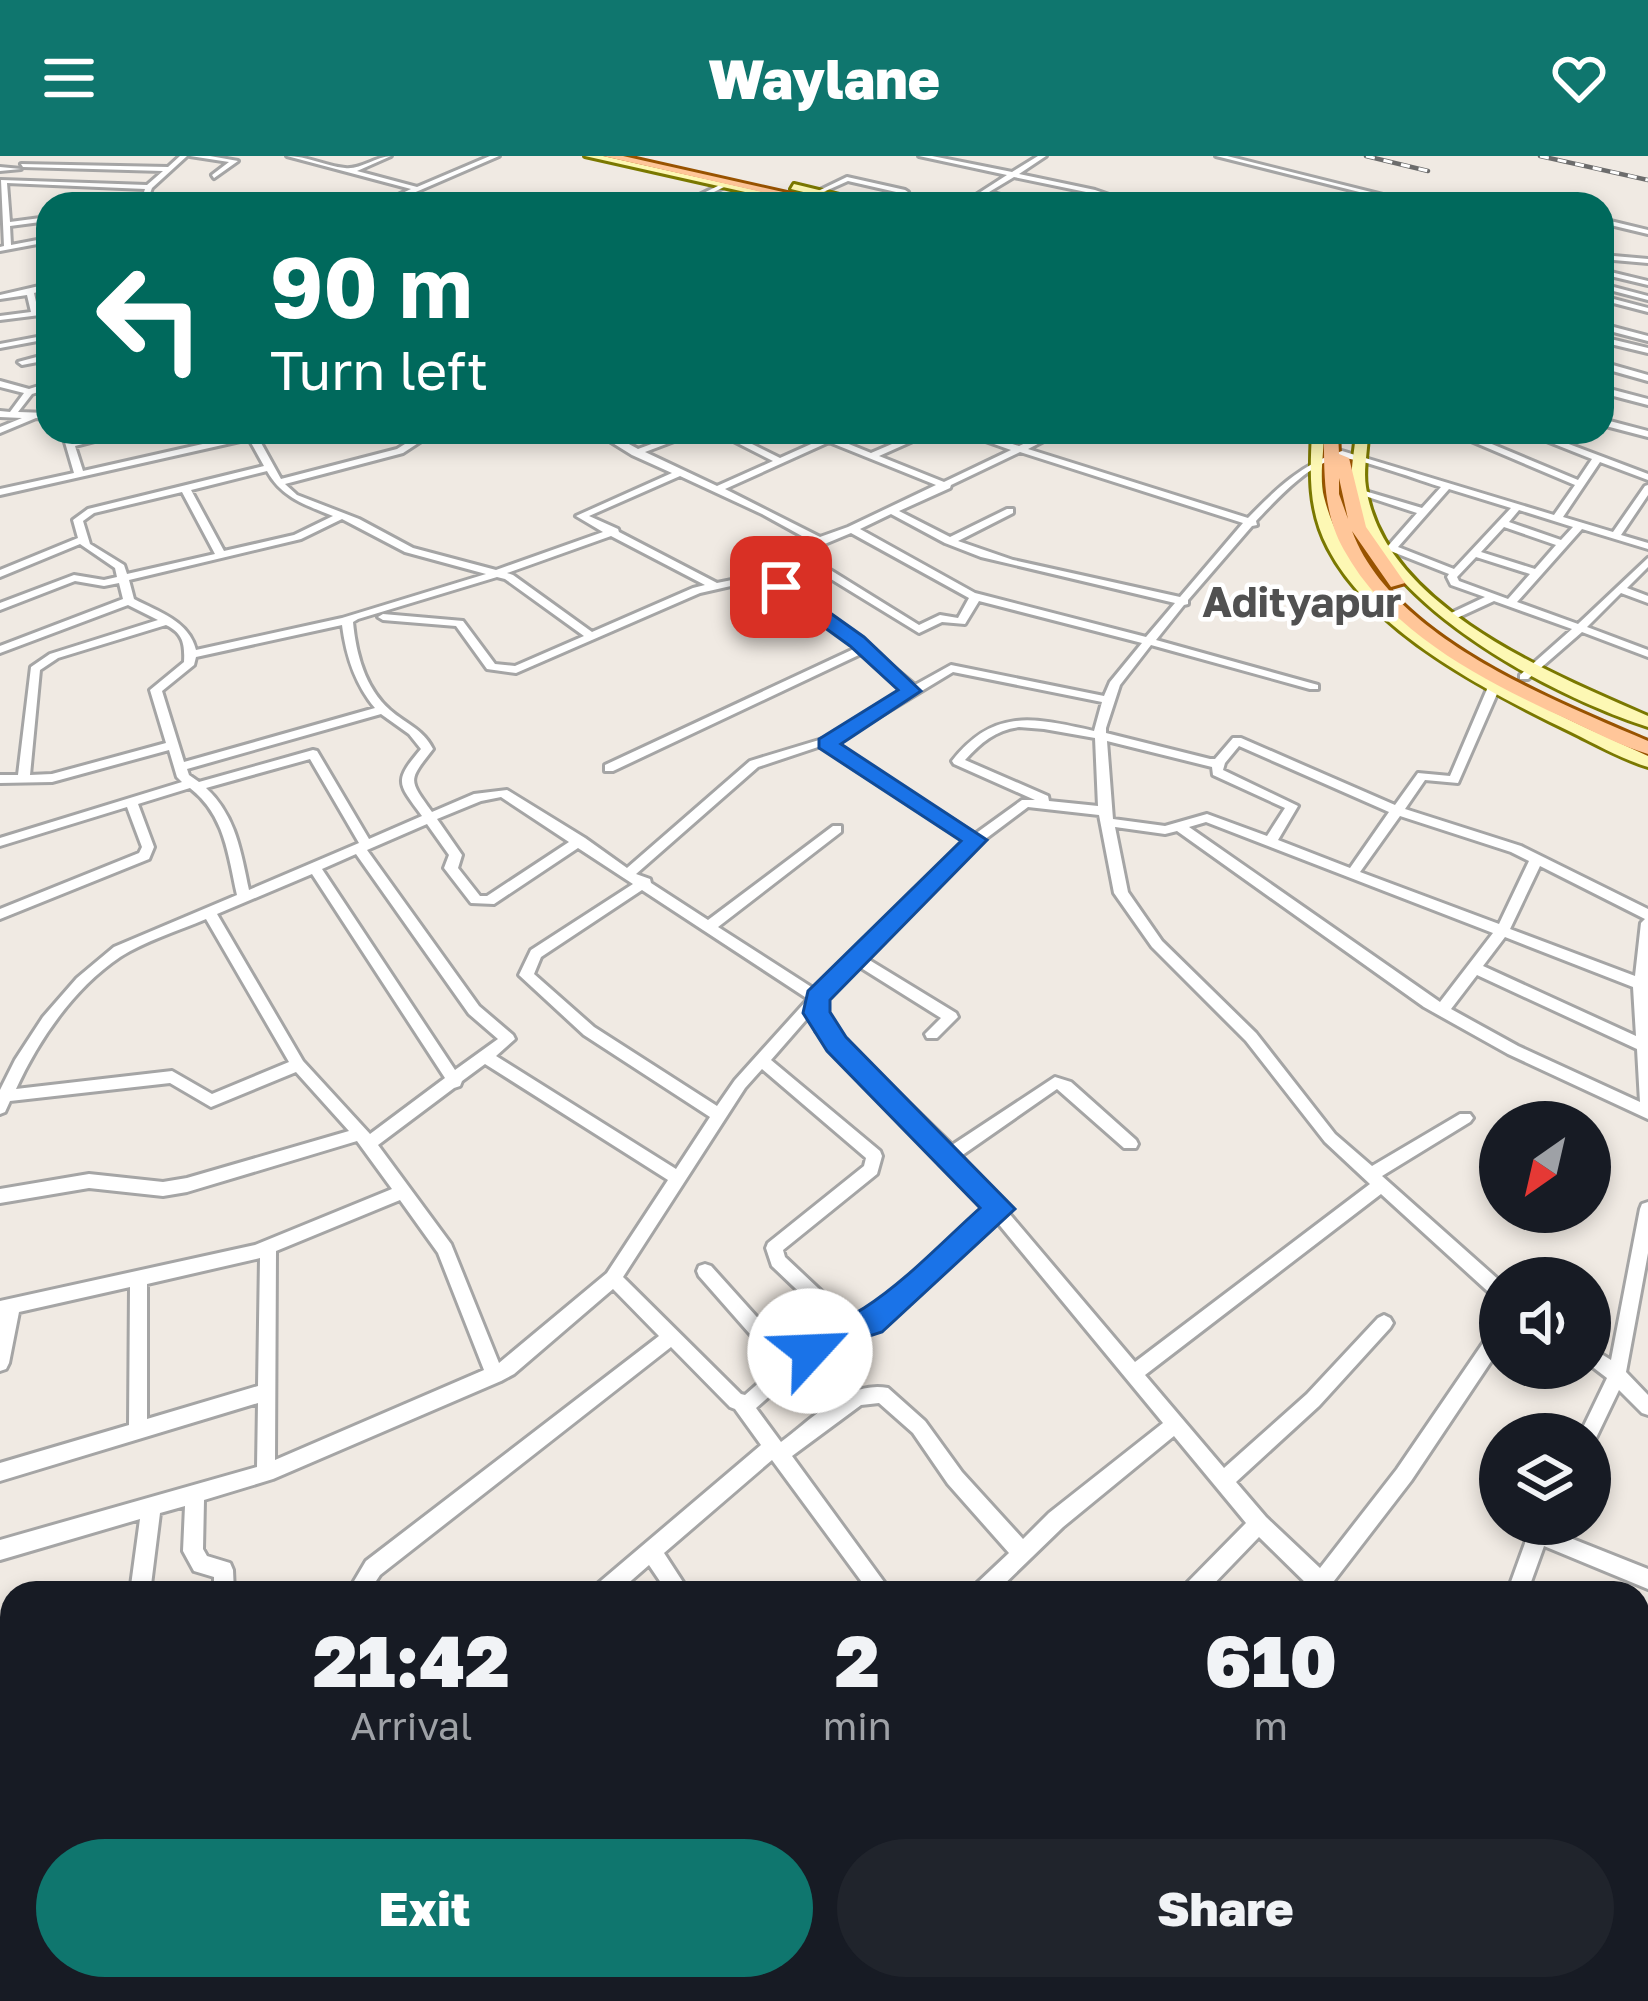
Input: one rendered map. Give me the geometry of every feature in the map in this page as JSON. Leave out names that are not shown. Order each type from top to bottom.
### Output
[{"type":"main road","points":[[608,156],[789,192]]},
{"type":"main road","points":[[628,159],[776,192]]},
{"type":"main road","points":[[1332,444],[1338,527],[1350,556],[1411,617],[1501,680],[1648,748]]},
{"type":"main road","points":[[1340,444],[1334,457],[1358,527],[1435,618],[1648,734]]},
{"type":"street","points":[[1,181],[34,156]]},
{"type":"street","points":[[147,192],[189,156],[235,161],[214,176]]},
{"type":"street","points":[[290,156],[418,189]]},
{"type":"street","points":[[350,172],[388,156]]},
{"type":"street","points":[[411,192],[496,156]]},
{"type":"street","points":[[590,156],[628,159],[756,192]]},
{"type":"street","points":[[652,156],[814,192]]},
{"type":"street","points":[[922,156],[1081,192]]},
{"type":"street","points":[[988,192],[1043,156]]},
{"type":"street","points":[[1219,156],[1367,192]]},
{"type":"street","points":[[0,169],[170,169]]},
{"type":"street","points":[[820,192],[847,179],[905,192]]},
{"type":"street","points":[[1,181],[149,187]]},
{"type":"street","points":[[1,181],[4,248],[36,242]]},
{"type":"street","points":[[43,184],[45,192]]},
{"type":"street","points":[[91,185],[92,192]]},
{"type":"street","points":[[709,192],[724,185]]},
{"type":"street","points":[[2,218],[36,219]]},
{"type":"street","points":[[1614,223],[1648,232]]},
{"type":"street","points":[[1614,230],[1622,225]]},
{"type":"street","points":[[1614,258],[1648,261]]},
{"type":"street","points":[[1614,275],[1648,284]]},
{"type":"street","points":[[1614,292],[1630,279]]},
{"type":"street","points":[[1614,289],[1648,298]]},
{"type":"street","points":[[0,297],[36,290]]},
{"type":"street","points":[[0,318],[35,314],[30,292]]},
{"type":"street","points":[[1614,302],[1648,310]]},
{"type":"street","points":[[1614,329],[1648,338]]},
{"type":"street","points":[[1,344],[36,339]]},
{"type":"street","points":[[1614,342],[1648,351]]},
{"type":"street","points":[[22,362],[36,359]]},
{"type":"street","points":[[1614,368],[1648,378]]},
{"type":"street","points":[[0,384],[36,390]]},
{"type":"street","points":[[14,412],[29,392]]},
{"type":"street","points":[[1614,393],[1648,402]]},
{"type":"street","points":[[0,414],[33,416]]},
{"type":"street","points":[[0,430],[33,416]]},
{"type":"street","points":[[1614,425],[1648,434]]},
{"type":"street","points":[[71,444],[79,475]]},
{"type":"street","points":[[0,492],[209,444]]},
{"type":"street","points":[[256,444],[278,483],[294,497],[342,515],[409,550],[496,572],[592,637]]},
{"type":"street","points":[[278,483],[400,452],[412,444]]},
{"type":"street","points":[[620,444],[677,475],[772,512],[819,541]]},
{"type":"street","points":[[635,453],[660,444]]},
{"type":"street","points":[[745,444],[778,460]]},
{"type":"street","points":[[716,490],[817,444]]},
{"type":"street","points":[[844,444],[947,486]]},
{"type":"street","points":[[874,454],[899,444]]},
{"type":"street","points":[[994,444],[1253,523]]},
{"type":"street","points":[[347,619],[406,616],[459,623],[491,667],[502,671],[529,666],[713,585],[759,572],[1033,444]]},
{"type":"street","points":[[1326,444],[1358,492],[1374,542],[1404,584],[1529,673],[1648,722]]},
{"type":"street","points":[[1349,444],[1277,490],[1149,641],[1108,700],[1101,739],[1106,816],[1121,893],[1138,918],[1251,1037],[1330,1138],[1479,1273]]},
{"type":"street","points":[[1484,444],[1580,484]]},
{"type":"street","points":[[1560,444],[1648,477]]},
{"type":"street","points":[[1334,457],[1648,546]]},
{"type":"street","points":[[1334,457],[1316,498],[1332,550],[1399,619],[1494,687],[1648,762]]},
{"type":"street","points":[[1557,518],[1598,458]]},
{"type":"street","points":[[244,897],[227,826],[179,767],[156,686],[190,662],[193,654],[187,635],[129,601],[116,563],[83,539],[78,520],[84,513],[269,468]]},
{"type":"street","points":[[677,475],[581,516],[713,585]]},
{"type":"street","points":[[1448,486],[1392,548],[1456,572]]},
{"type":"street","points":[[185,488],[221,556]]},
{"type":"street","points":[[1615,536],[1648,488]]},
{"type":"street","points":[[1358,492],[1423,512]]},
{"type":"street","points":[[1517,507],[1456,572],[1455,583],[1648,654]]},
{"type":"street","points":[[892,511],[950,542],[1007,562],[1103,578],[1184,602]]},
{"type":"street","points":[[950,542],[1010,512]]},
{"type":"street","points":[[0,608],[79,577],[98,584],[221,556],[313,532],[342,515]]},
{"type":"street","points":[[1502,523],[1563,544]]},
{"type":"street","points":[[1510,603],[1580,525]]},
{"type":"street","points":[[852,529],[976,596],[1314,687]]},
{"type":"street","points":[[193,654],[347,619],[614,531]]},
{"type":"street","points":[[0,574],[83,539]]},
{"type":"street","points":[[795,553],[919,630],[940,618],[961,622],[976,596]]},
{"type":"street","points":[[1474,553],[1537,573]]},
{"type":"street","points":[[1529,673],[1648,561]]},
{"type":"street","points":[[759,572],[865,648],[910,693]]},
{"type":"street","points":[[1620,589],[1648,599]]},
{"type":"street","points":[[1453,616],[1493,597]]},
{"type":"street","points":[[0,650],[129,601]]},
{"type":"street","points":[[347,619],[351,658],[383,710],[423,739],[427,749],[406,778],[411,796],[456,855],[451,868],[480,903],[580,841]]},
{"type":"street","points":[[24,775],[35,669],[54,656],[166,621]]},
{"type":"street","points":[[609,768],[865,648]]},
{"type":"street","points":[[630,872],[754,764],[827,740],[952,668],[1108,700]]},
{"type":"street","points":[[1354,872],[1421,776],[1454,779],[1494,687]]},
{"type":"street","points":[[179,767],[383,710]]},
{"type":"street","points":[[1219,762],[1205,763],[1120,736],[1101,739],[1016,723],[992,731],[960,757],[964,766],[1052,802],[1155,830],[1202,816],[1644,983]]},
{"type":"street","points":[[827,740],[976,840]]},
{"type":"street","points":[[1179,826],[1442,1010],[1648,1110],[1644,983],[1648,925],[1516,849],[1397,811],[1234,742],[1216,772],[1292,806],[1271,841]]},
{"type":"street","points":[[0,779],[24,775],[46,779],[172,746]]},
{"type":"street","points":[[0,842],[313,754],[363,847],[474,1010],[508,1039],[454,1082],[364,1139],[164,1189],[89,1181],[0,1196]]},
{"type":"street","points":[[4,1090],[96,969],[131,945],[496,792],[630,872],[817,998],[821,1027],[951,1154],[1259,1524],[1319,1581]]},
{"type":"street","points":[[0,914],[144,856],[148,847],[131,802]]},
{"type":"street","points":[[0,1550],[266,1473],[495,1375],[614,1278],[720,1116],[761,1060],[817,998],[1014,807],[1052,802]]},
{"type":"street","points":[[708,927],[837,829]]},
{"type":"street","points":[[1442,1010],[1504,930],[1536,861]]},
{"type":"street","points":[[314,867],[454,1082]]},
{"type":"street","points":[[645,882],[536,954],[526,975],[589,1031],[720,1116]]},
{"type":"street","points":[[209,912],[298,1065],[364,1139],[445,1249],[495,1375]]},
{"type":"street","points":[[856,958],[951,1017],[932,1034]]},
{"type":"street","points":[[1474,968],[1644,1046]]},
{"type":"street","points":[[488,1058],[679,1180]]},
{"type":"street","points":[[761,1060],[874,1156],[872,1169],[774,1248],[778,1261],[850,1329]]},
{"type":"street","points":[[4,1090],[172,1077],[211,1101],[298,1065]]},
{"type":"street","points":[[951,1154],[1054,1083],[1066,1086],[1130,1144]]},
{"type":"street","points":[[1134,1373],[1376,1180],[1465,1118]]},
{"type":"street","points":[[0,1363],[5,1308],[268,1248],[404,1191]]},
{"type":"street","points":[[742,1404],[754,1402],[828,1334],[871,1322],[1000,1209]]},
{"type":"street","points":[[1599,1413],[1618,1376],[1641,1305],[1647,1222]]},
{"type":"street","points":[[266,1473],[268,1248]]},
{"type":"street","points":[[705,1271],[791,1368]]},
{"type":"street","points":[[614,1278],[742,1404],[873,1581]]},
{"type":"street","points":[[138,1430],[139,1280]]},
{"type":"street","points":[[1223,1482],[1313,1400],[1384,1323]]},
{"type":"street","points":[[365,1581],[374,1568],[671,1337]]},
{"type":"street","points":[[1331,1581],[1479,1364]]},
{"type":"street","points":[[1611,1371],[1648,1407]]},
{"type":"street","points":[[0,1472],[267,1392]]},
{"type":"street","points":[[616,1581],[776,1451],[857,1397],[882,1394],[919,1426],[956,1478],[1022,1553]]},
{"type":"street","points":[[993,1581],[1175,1424]]},
{"type":"street","points":[[195,1493],[193,1551],[201,1564],[223,1570],[223,1581]]},
{"type":"street","points":[[142,1581],[152,1506]]},
{"type":"street","points":[[1203,1581],[1259,1524]]},
{"type":"street","points":[[1521,1581],[1534,1545]]},
{"type":"street","points":[[1575,1545],[1648,1579]]},
{"type":"street","points":[[651,1551],[672,1581]]},
{"type":"railway","points":[[1366,156],[1428,171]]},
{"type":"railway","points":[[1540,156],[1648,180]]},
{"type":"district","name":"Adityapur","points":[[1302,602]]},
{"type":"route","points":[[781,587],[857,642],[911,691],[830,737],[826,744],[976,840],[817,998],[821,1027],[1000,1209],[871,1322],[828,1334],[810,1351]]}]
